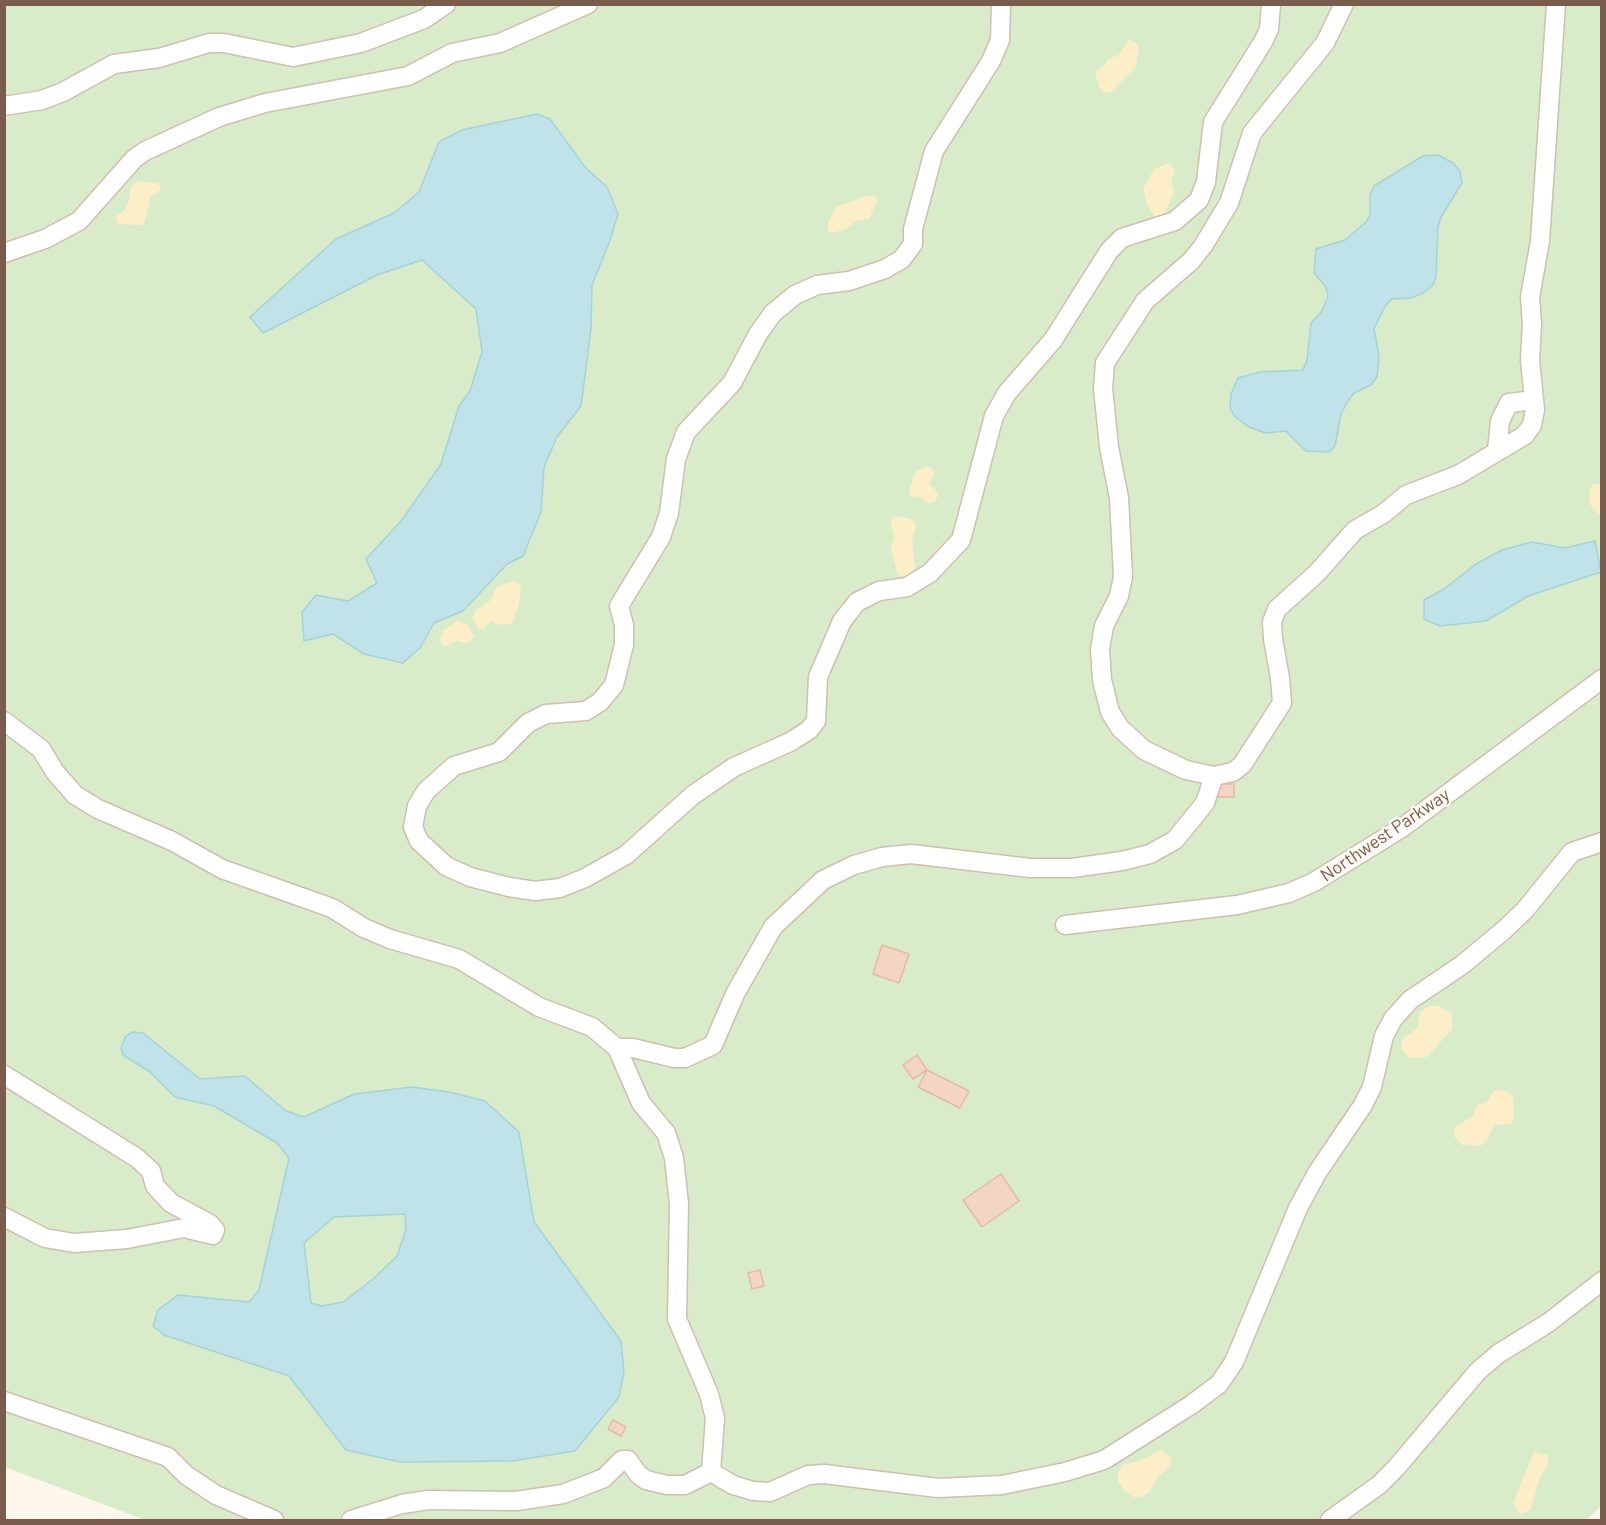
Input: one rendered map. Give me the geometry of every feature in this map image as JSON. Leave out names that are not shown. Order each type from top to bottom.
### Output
[{"type":"lane","points":[[4,106],[42,100],[63,92],[114,64],[159,58],[209,43],[224,43],[293,57],[361,44],[424,19],[446,4]]},
{"type":"lane","points":[[4,254],[45,239],[79,221],[134,159],[145,151],[219,117],[265,103],[408,76],[452,52],[500,43],[588,4]]},
{"type":"lane","points":[[1001,4],[1000,40],[991,61],[934,151],[913,229],[913,244],[902,259],[885,269],[849,281],[817,285],[795,295],[773,313],[758,334],[732,383],[686,432],[676,459],[669,513],[661,537],[620,606],[624,625],[624,645],[614,685],[600,702],[586,711],[546,714],[528,723],[499,752],[454,766],[426,791],[417,807],[413,827],[418,841],[446,866],[470,877],[509,887],[535,891],[560,888],[585,878],[626,855],[693,795],[734,766],[790,742],[809,730],[816,721],[818,677],[842,621],[856,602],[879,591],[907,587],[930,573],[961,540],[993,416],[1007,393],[1053,340],[1109,250],[1122,238],[1175,221],[1199,200],[1206,183],[1213,122],[1263,42],[1269,29],[1271,4]]},
{"type":"lane","points":[[1344,4],[1325,43],[1252,133],[1229,203],[1209,238],[1191,261],[1144,301],[1105,363],[1103,388],[1109,447],[1119,498],[1123,577],[1119,596],[1104,626],[1100,649],[1104,691],[1110,712],[1120,728],[1144,750],[1186,770],[1214,776],[1233,772],[1242,765],[1282,703],[1281,678],[1272,622],[1277,609],[1317,573],[1355,530],[1383,514],[1406,495],[1458,476],[1525,435],[1532,425],[1534,400],[1530,297],[1540,241],[1556,4]]},
{"type":"lane","points":[[1497,451],[1500,421],[1509,403],[1534,400]]},
{"type":"lane","name":"Northwest Parkway","points":[[1065,925],[1237,905],[1289,892],[1314,882],[1402,827],[1602,679]]},
{"type":"lane","points":[[4,721],[41,749],[55,772],[75,795],[98,808],[172,841],[222,869],[332,908],[364,928],[390,939],[459,959],[539,1008],[592,1027],[617,1048],[641,1103],[666,1133],[674,1158],[679,1204],[677,1319],[709,1394],[715,1418],[711,1472]]},
{"type":"lane","points":[[617,1048],[633,1048],[674,1058],[685,1058],[713,1045],[735,994],[773,927],[823,880],[854,865],[882,857],[911,854],[1030,868],[1072,868],[1122,861],[1150,854],[1175,840],[1205,802],[1214,776]]},
{"type":"lane","points":[[711,1472],[733,1485],[753,1491],[770,1492],[808,1475],[824,1474],[938,1488],[1002,1485],[1065,1472],[1104,1460],[1191,1406],[1219,1384],[1234,1362],[1298,1208],[1317,1173],[1368,1096],[1384,1036],[1393,1019],[1410,1000],[1462,965],[1504,930],[1525,910],[1572,852],[1602,842]]},
{"type":"lane","points":[[4,1076],[137,1158],[151,1171],[155,1186],[171,1203],[210,1224],[215,1230],[213,1236],[184,1228],[128,1239],[74,1243],[45,1238],[4,1217]]},
{"type":"lane","points":[[1330,1521],[1378,1485],[1396,1468],[1478,1371],[1498,1354],[1548,1323],[1602,1281]]},
{"type":"lane","points":[[4,1401],[168,1457],[186,1475],[216,1495],[274,1521]]},
{"type":"lane","points":[[351,1521],[394,1507],[428,1500],[516,1501],[563,1494],[604,1478],[622,1460],[628,1460],[638,1474],[646,1480],[667,1485],[685,1485],[711,1472]]},
{"type":"green space","points":[[4,5],[1601,5],[1602,1505],[1586,1520],[145,1520],[5,1467]]},
{"type":"sand","points":[[1128,40],[1132,40],[1139,46],[1136,67],[1111,92],[1104,93],[1099,87],[1095,72],[1105,65],[1108,59],[1119,55]]},
{"type":"sand","points":[[1169,163],[1175,170],[1171,181],[1174,193],[1164,213],[1156,217],[1148,207],[1143,189],[1154,169]]},
{"type":"sand","points":[[137,181],[159,183],[161,189],[150,198],[144,225],[118,224],[116,216],[125,210],[130,198],[130,188]]},
{"type":"sand","points":[[869,195],[876,197],[877,201],[869,219],[856,221],[847,229],[831,233],[828,231],[828,223],[836,207]]},
{"type":"sand","points":[[927,466],[935,471],[929,484],[939,494],[934,502],[929,503],[920,497],[911,496],[909,491],[915,472]]},
{"type":"sand","points":[[1594,484],[1601,484],[1601,516],[1592,508],[1589,499],[1590,489]]},
{"type":"sand","points":[[899,516],[913,520],[916,525],[912,540],[915,567],[905,576],[898,575],[891,549],[894,537],[891,523],[893,517]]},
{"type":"sand","points":[[514,581],[521,586],[519,605],[512,623],[502,625],[491,621],[483,629],[478,628],[472,618],[475,611],[490,601],[498,586]]},
{"type":"sand","points":[[457,621],[467,624],[474,636],[467,644],[457,641],[443,647],[440,639],[443,631]]},
{"type":"sand","points":[[1430,1006],[1439,1006],[1452,1014],[1452,1029],[1427,1057],[1410,1058],[1402,1050],[1401,1043],[1404,1037],[1417,1029],[1420,1012]]},
{"type":"sand","points":[[1494,1090],[1506,1091],[1513,1096],[1514,1120],[1510,1124],[1494,1125],[1487,1140],[1480,1146],[1462,1145],[1454,1136],[1455,1127],[1473,1116],[1477,1105],[1486,1103]]},
{"type":"sand","points":[[1161,1450],[1171,1458],[1170,1466],[1157,1478],[1150,1492],[1141,1497],[1133,1497],[1118,1482],[1118,1473],[1122,1465],[1139,1461]]},
{"type":"sand","points":[[1534,1452],[1548,1455],[1548,1464],[1539,1480],[1531,1509],[1523,1514],[1518,1512],[1513,1503]]},
{"type":"water","points":[[537,114],[550,119],[585,167],[607,187],[618,214],[592,285],[591,329],[581,406],[557,437],[544,467],[541,512],[523,556],[507,564],[463,611],[434,623],[420,648],[403,663],[364,654],[333,634],[304,641],[302,612],[316,595],[348,601],[377,583],[366,559],[402,520],[441,464],[459,406],[470,391],[482,352],[476,309],[422,260],[377,275],[263,333],[250,317],[336,239],[394,213],[419,192],[439,142],[462,130]]},
{"type":"water","points":[[1438,155],[1453,163],[1460,171],[1462,183],[1441,217],[1438,227],[1436,277],[1433,285],[1423,293],[1411,298],[1392,299],[1385,306],[1374,329],[1379,356],[1377,377],[1371,385],[1354,393],[1348,401],[1341,414],[1335,446],[1329,452],[1306,451],[1286,431],[1265,433],[1249,427],[1235,417],[1230,408],[1231,394],[1238,378],[1260,372],[1303,370],[1307,360],[1311,323],[1322,311],[1328,296],[1326,287],[1314,273],[1316,249],[1345,240],[1367,221],[1370,214],[1370,195],[1374,186],[1423,156]]},
{"type":"water","points":[[1595,541],[1601,572],[1528,596],[1486,621],[1440,626],[1424,619],[1424,600],[1444,589],[1476,564],[1502,550],[1532,542],[1565,548]]},
{"type":"water","points":[[132,1032],[143,1033],[200,1079],[245,1076],[286,1111],[304,1117],[354,1094],[412,1087],[449,1092],[485,1101],[519,1132],[534,1222],[621,1341],[624,1372],[619,1397],[575,1451],[512,1461],[400,1462],[346,1450],[289,1376],[164,1335],[153,1326],[158,1310],[178,1295],[249,1302],[259,1290],[289,1158],[277,1143],[214,1106],[175,1097],[150,1072],[123,1055],[121,1048],[125,1037]],"holes":[[[405,1214],[406,1229],[397,1256],[373,1279],[343,1302],[322,1306],[311,1303],[304,1243],[334,1217]]]},
{"type":"building","points":[[1217,784],[1234,784],[1234,797],[1217,797]]},
{"type":"building","points":[[882,945],[909,954],[899,983],[873,974]]},
{"type":"building","points":[[917,1055],[927,1070],[913,1079],[903,1065]]},
{"type":"building","points":[[927,1070],[969,1091],[960,1108],[918,1087]]},
{"type":"building","points":[[1001,1174],[1019,1201],[982,1227],[963,1200]]},
{"type":"building","points":[[760,1270],[764,1286],[752,1289],[748,1273]]},
{"type":"building","points":[[613,1420],[626,1427],[621,1436],[608,1429]]}]
